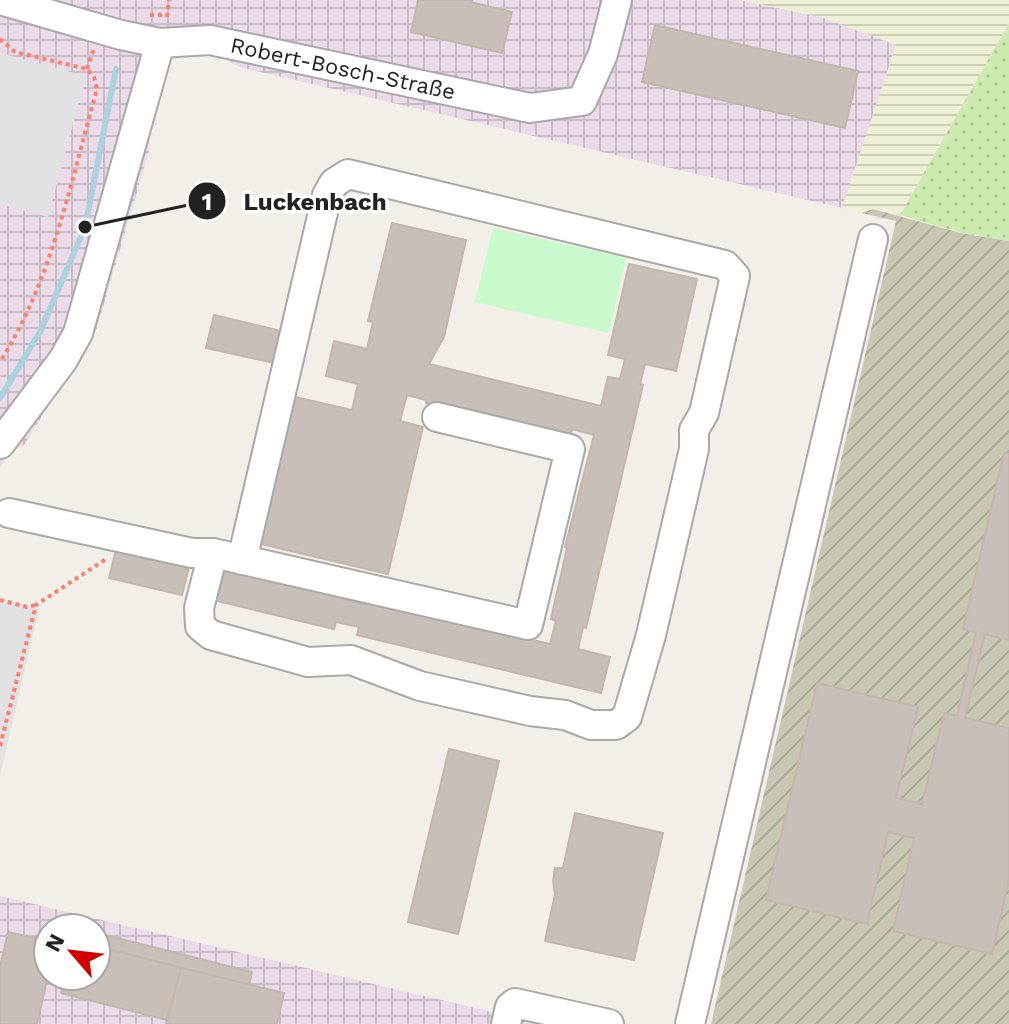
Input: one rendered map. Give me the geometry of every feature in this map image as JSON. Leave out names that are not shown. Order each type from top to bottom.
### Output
[{"type":"street","name":"Robert-Bosch-Straße","points":[[0,0],[160,43],[210,40],[530,108],[582,101],[603,54],[617,0]]},
{"type":"street","points":[[0,444],[63,360],[78,333],[160,43]]},
{"type":"street","points":[[213,553],[199,608],[200,626],[211,635],[308,662],[351,660],[420,686],[530,711],[565,715],[591,725],[616,725],[627,717],[651,635],[694,449],[694,430],[704,413],[735,276],[725,265],[667,249],[634,244],[348,174],[334,183],[327,195],[242,560]]},
{"type":"street","points":[[690,1024],[873,239]]},
{"type":"street","points":[[3,515],[192,553],[213,553],[528,625],[570,449],[437,417]]},
{"type":"street","points":[[506,1024],[510,1007],[515,1003],[609,1024]]},
{"type":"path","points":[[0,39],[15,52],[87,69],[94,77],[97,89],[51,253],[33,301],[0,362]]},
{"type":"path","points":[[0,600],[27,607],[36,605],[115,554]]},
{"type":"path","points":[[0,746],[36,605]]},
{"type":"shaded area","points":[[0,0],[740,0],[824,18],[896,45],[842,208],[239,67],[207,47],[177,55],[167,63],[146,121],[150,148],[96,331],[24,445],[11,452],[0,468]]},
{"type":"shaded area","points":[[740,0],[1009,0],[1009,23],[900,215],[873,209],[861,213],[842,208],[896,45],[824,18]]},
{"type":"shaded area","points":[[0,53],[86,76],[48,217],[0,204]]},
{"type":"shaded area","points":[[873,209],[961,233],[1009,241],[1009,1024],[711,1024],[896,221],[861,213]]},
{"type":"shaded area","points":[[0,598],[39,609],[0,776]]},
{"type":"shaded area","points":[[0,896],[68,912],[32,912],[32,992],[112,992],[112,922],[546,1024],[0,1024]]},
{"type":"green space","points":[[1009,23],[1009,241],[961,233],[900,215]]},
{"type":"green space","points":[[493,228],[626,258],[609,333],[475,302]]},
{"type":"building","points":[[418,0],[471,0],[512,12],[502,53],[411,32]]},
{"type":"building","points":[[655,25],[858,71],[845,128],[642,82]]},
{"type":"building","points":[[392,223],[466,240],[444,337],[429,364],[601,406],[608,377],[620,379],[625,359],[608,355],[629,264],[697,279],[676,371],[645,364],[640,384],[643,385],[586,628],[583,627],[578,649],[610,657],[601,693],[357,635],[359,627],[336,622],[334,629],[217,601],[225,567],[342,595],[341,599],[364,604],[365,601],[550,644],[556,621],[551,619],[565,547],[594,435],[572,429],[571,434],[500,417],[499,420],[426,403],[426,400],[407,395],[400,421],[423,427],[388,574],[261,544],[295,397],[352,410],[358,384],[326,376],[334,341],[367,349],[373,322],[368,321]]},
{"type":"building","points":[[214,315],[286,332],[279,364],[206,348]]},
{"type":"building","points":[[1004,453],[1009,454],[1009,640],[985,634],[965,718],[1009,728],[1009,880],[992,954],[893,931],[914,838],[888,832],[867,924],[766,900],[817,683],[918,707],[896,798],[922,804],[944,713],[957,716],[976,632],[963,629]]},
{"type":"building","points":[[118,542],[191,559],[182,595],[109,578]]},
{"type":"building","points":[[449,749],[499,761],[458,934],[408,922]]},
{"type":"building","points":[[575,813],[663,833],[634,960],[545,941],[555,894],[555,868],[563,868]]},
{"type":"building","points":[[8,932],[32,937],[32,992],[44,992],[37,1024],[0,1024],[0,967]]},
{"type":"building","points":[[112,937],[252,972],[249,985],[112,950]]},
{"type":"building","points":[[112,950],[181,968],[167,1020],[61,993],[112,992]]},
{"type":"building","points":[[181,968],[284,993],[277,1024],[166,1024]]},
{"type":"waterway","points":[[0,398],[40,332],[85,227],[116,69]]},
{"type":"place","name":"Luckenbach","points":[[85,227]]}]
